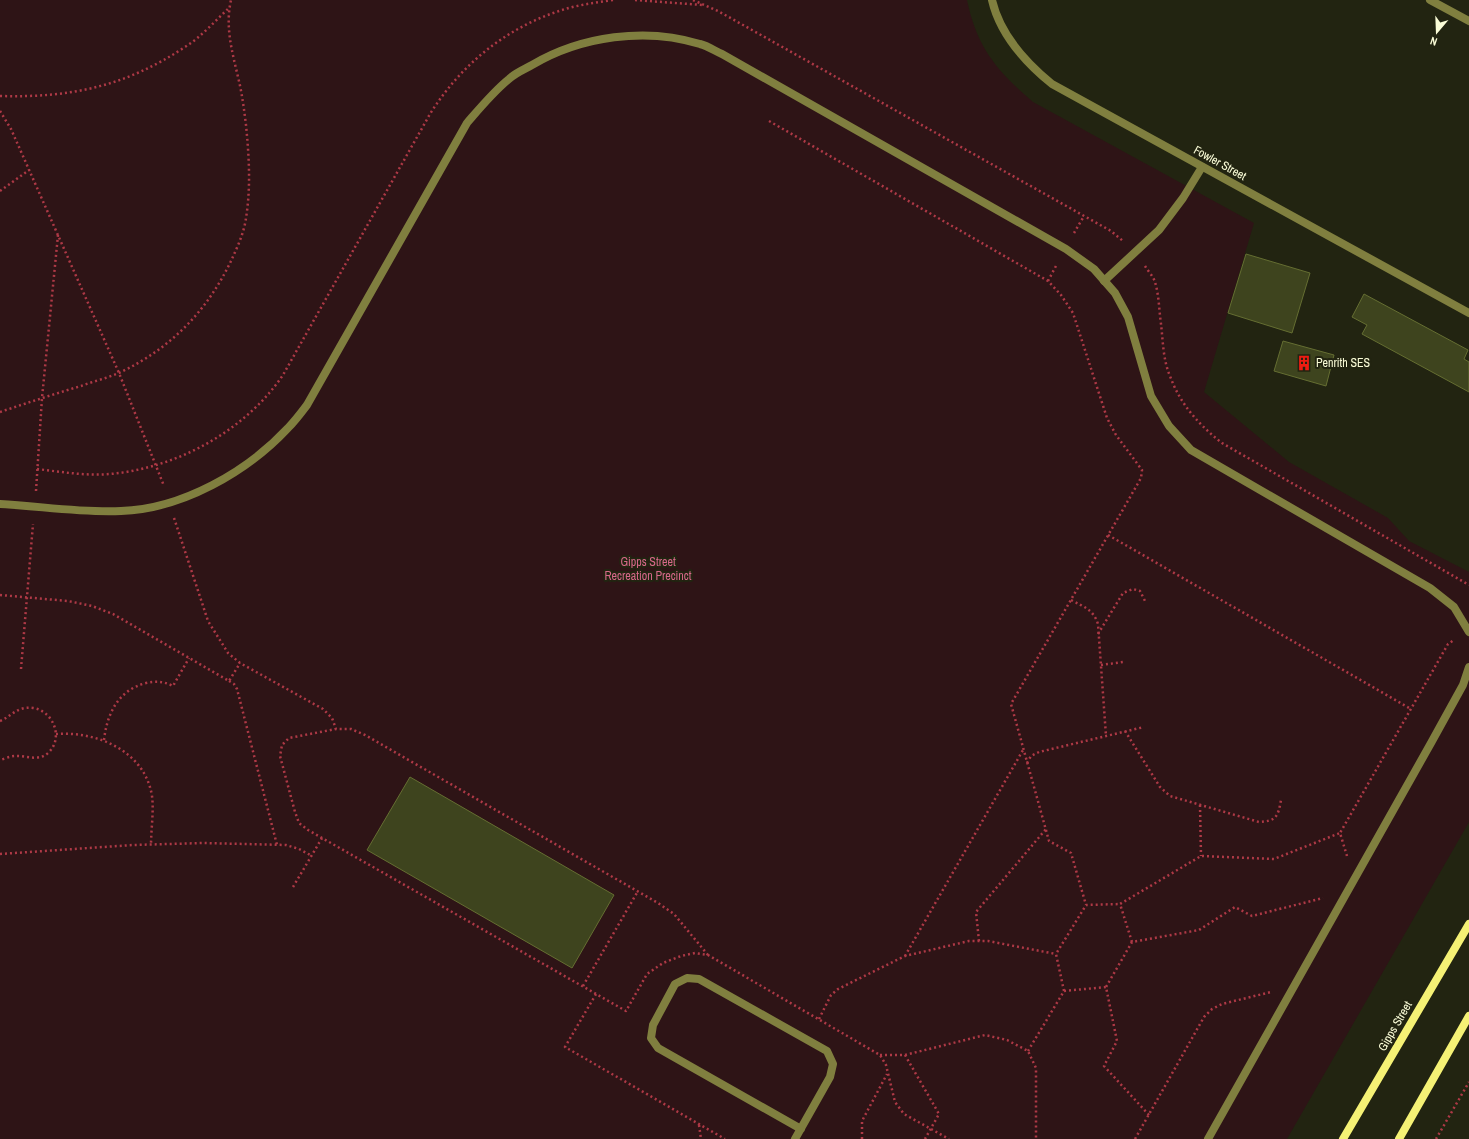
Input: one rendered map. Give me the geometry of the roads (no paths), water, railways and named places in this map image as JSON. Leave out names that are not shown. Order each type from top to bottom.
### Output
[{"type":"main road","name":"Gipps Street","points":[[1343,1139],[1469,924]]},
{"type":"main road","points":[[1399,1139],[1469,1016]]},
{"type":"street","name":"Fowler Street","points":[[992,0],[1000,23],[1020,54],[1035,71],[1052,84],[1469,314]]},
{"type":"street","points":[[1430,0],[1469,21]]},
{"type":"street","points":[[0,504],[81,511],[122,511],[144,508],[169,503],[212,485],[237,471],[264,451],[288,428],[307,405],[467,123],[509,78],[542,59],[572,46],[608,38],[638,35],[674,38],[701,44],[722,54],[1066,249],[1094,269],[1115,293],[1128,318],[1151,396],[1169,426],[1191,450],[1430,588],[1454,607],[1469,632]]},
{"type":"street","points":[[1104,281],[1159,230],[1183,198],[1202,167]]},
{"type":"street","points":[[1208,1139],[1431,743],[1463,685],[1469,666]]},
{"type":"street","points":[[795,1139],[801,1129],[830,1077],[833,1064],[827,1051],[699,979],[687,978],[675,984],[653,1025],[651,1038],[658,1048],[801,1129]]},
{"type":"place","name":"Penrith SES","points":[[1304,363]]},
{"type":"park label","name":"Gipps Street Recreation Precinct","points":[[648,569]]}]
